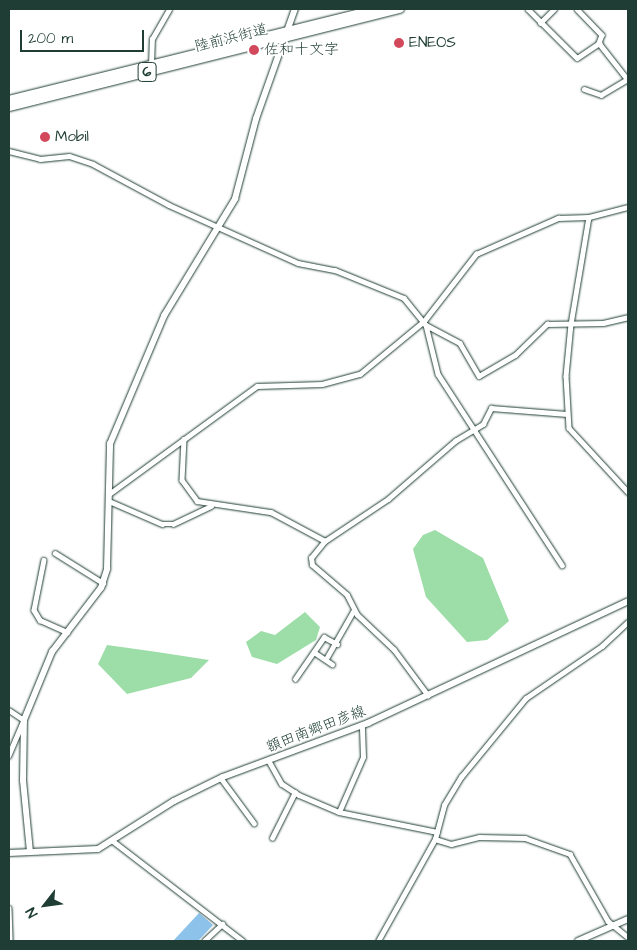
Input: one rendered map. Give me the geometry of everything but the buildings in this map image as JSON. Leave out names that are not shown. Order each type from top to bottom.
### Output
[{"type":"highway","name":"陸前浜街道","points":[[9,107],[376,9]]},
{"type":"highway","name":"陸前浜街道","points":[[9,100],[151,64],[400,9]]},
{"type":"main road","name":"額田南郷田彦線","points":[[9,853],[80,852],[114,841],[174,800],[221,778],[362,726],[628,601]]},
{"type":"street","points":[[151,64],[152,39],[169,9]]},
{"type":"street","points":[[9,756],[10,747],[24,720],[43,670],[67,632],[103,583],[110,549],[110,444],[119,417],[164,316],[235,199],[256,119],[295,9]]},
{"type":"street","points":[[528,9],[577,58],[598,43],[602,35],[577,9]]},
{"type":"street","points":[[540,23],[554,9]]},
{"type":"street","points":[[584,88],[601,95],[628,80],[598,43]]},
{"type":"street","points":[[9,151],[40,159],[69,156],[93,164],[298,263],[334,270],[397,292],[425,323],[460,343],[479,376],[515,355],[540,328],[628,317]]},
{"type":"street","points":[[109,497],[257,386],[322,384],[360,374],[425,323],[476,254],[558,218],[589,217],[628,207]]},
{"type":"street","points":[[589,217],[571,324],[567,414],[569,428],[628,492]]},
{"type":"street","points":[[425,323],[438,374],[477,428],[562,565]]},
{"type":"street","points":[[428,696],[394,650],[354,610],[347,595],[311,562],[325,541],[388,499],[455,440],[477,428],[496,407],[567,414]]},
{"type":"street","points":[[184,439],[184,485],[197,501],[211,506],[271,512],[325,541]]},
{"type":"street","points":[[109,497],[162,524],[173,524],[211,506]]},
{"type":"street","points":[[55,553],[103,583]]},
{"type":"street","points":[[44,560],[34,610],[40,620],[67,632]]},
{"type":"street","points":[[326,659],[337,644],[354,610]]},
{"type":"street","points":[[378,941],[434,839],[444,805],[461,777],[526,698],[602,646],[628,622]]},
{"type":"street","points":[[294,678],[324,638],[337,644]]},
{"type":"street","points":[[314,652],[332,664]]},
{"type":"street","points":[[9,710],[24,720]]},
{"type":"street","points":[[24,720],[22,747],[30,852]]},
{"type":"street","points":[[339,812],[363,757],[362,726]]},
{"type":"street","points":[[10,747],[22,747]]},
{"type":"street","points":[[269,761],[282,784],[339,812],[437,832]]},
{"type":"street","points":[[221,778],[254,823]]},
{"type":"street","points":[[272,838],[295,792]]},
{"type":"street","points":[[434,839],[451,844],[479,837],[525,838],[570,854],[612,926],[628,937]]},
{"type":"street","points":[[114,841],[244,941]]},
{"type":"street","points":[[9,908],[10,939]]},
{"type":"street","points":[[578,941],[590,939],[628,918]]},
{"type":"street","points":[[204,941],[222,924]]},
{"type":"green space","points":[[435,530],[483,558],[509,621],[487,640],[467,642],[426,597],[413,549],[423,535]]},
{"type":"green space","points":[[305,612],[320,627],[316,640],[277,664],[252,657],[246,642],[261,631],[275,635]]},
{"type":"green space","points":[[107,645],[209,660],[191,678],[127,694],[98,664]]},
{"type":"water","points":[[199,913],[213,925],[198,941],[173,941]]},
{"type":"place","name":"ENEOS","points":[[399,43]]},
{"type":"place","name":"佐和十文字","points":[[254,50]]},
{"type":"place","name":"Mobil","points":[[45,137]]}]
